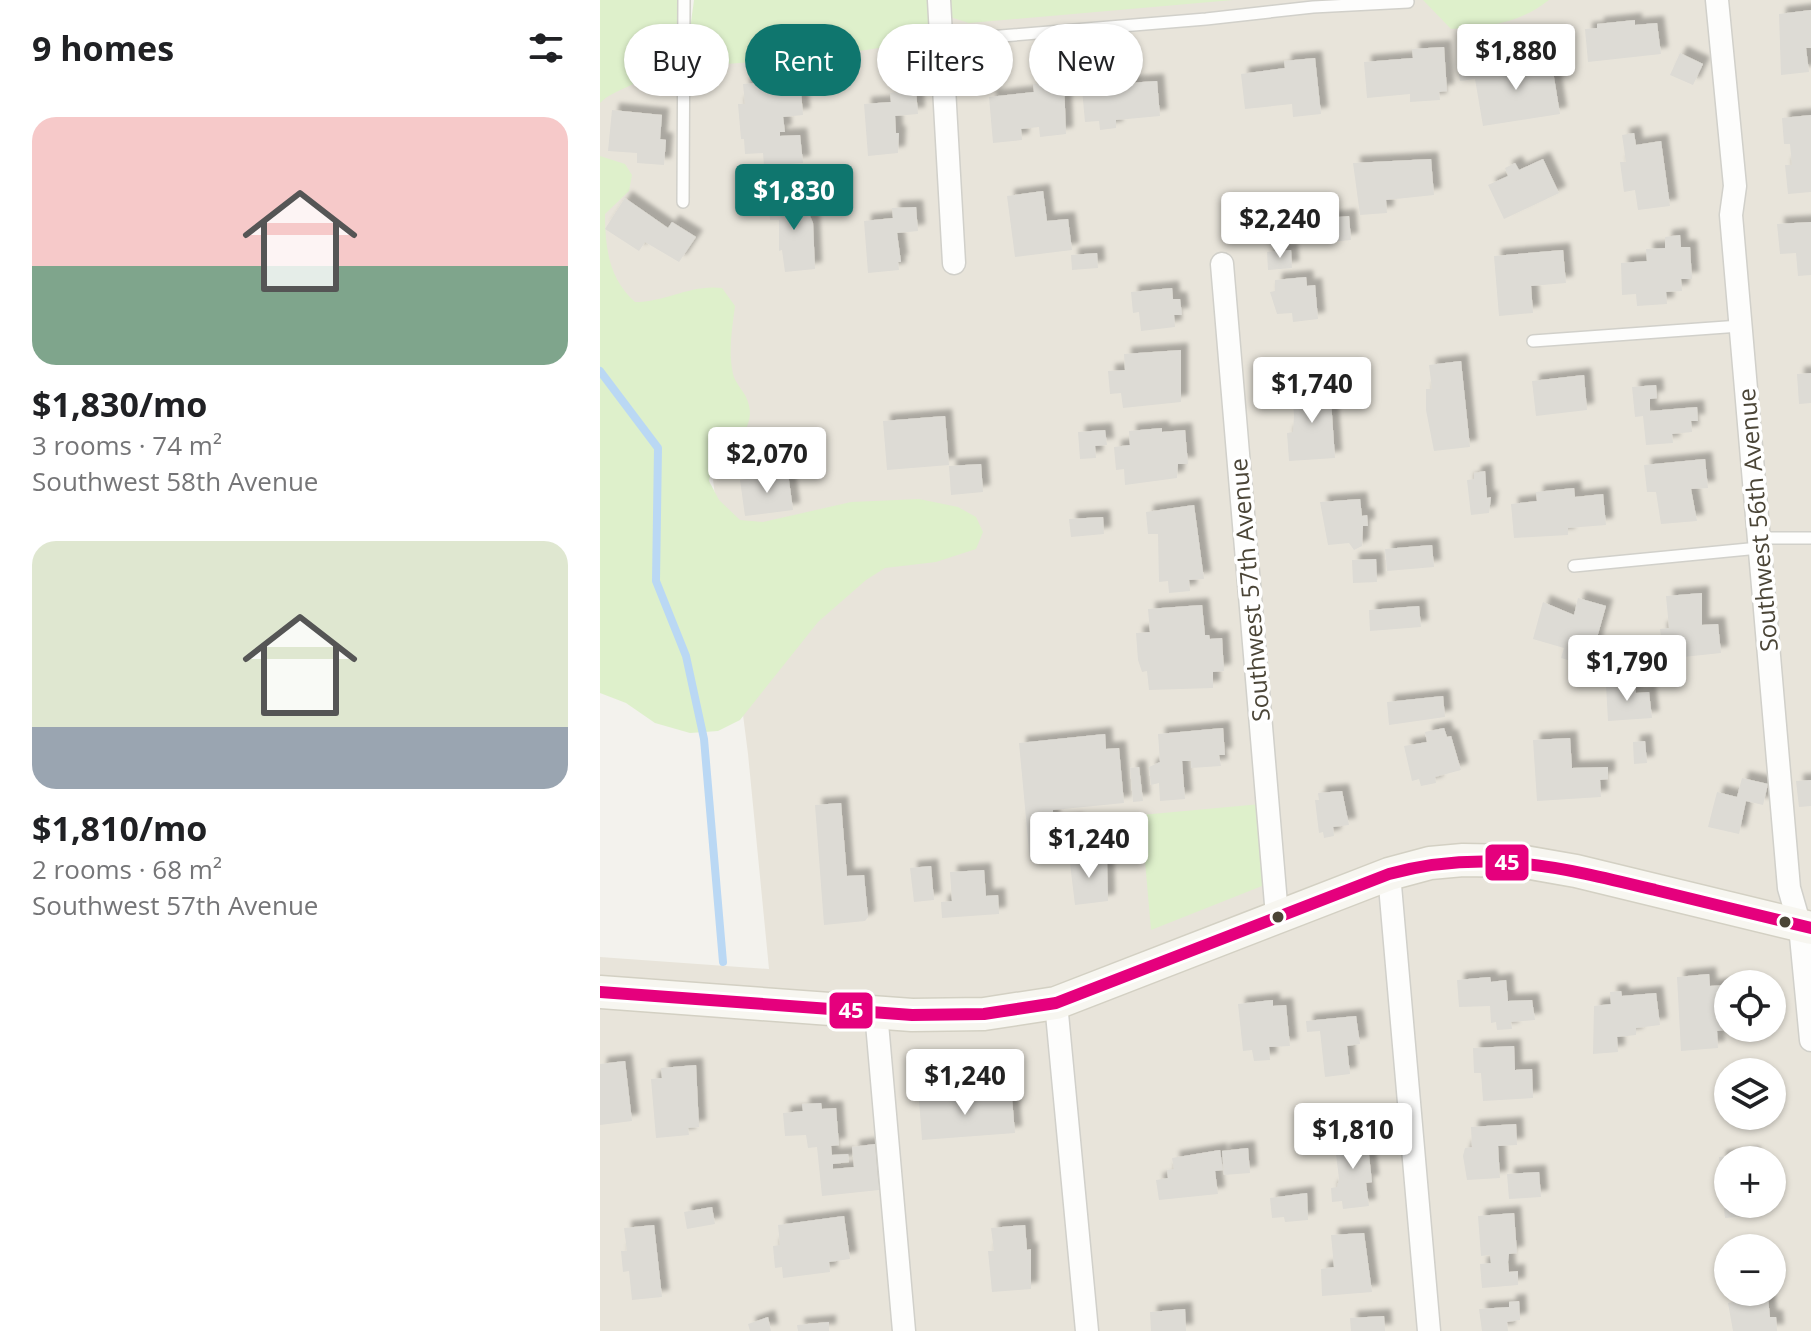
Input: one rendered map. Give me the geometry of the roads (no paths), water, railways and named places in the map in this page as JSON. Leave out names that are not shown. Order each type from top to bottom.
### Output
[{"type":"street","points":[[939,0],[940,24]]},
{"type":"street","name":"Southwest 56th Avenue","points":[[1717,0],[1735,186],[1731,215],[1789,888],[1806,927],[1811,1040]]},
{"type":"street","points":[[944,96],[954,263]]},
{"type":"street","name":"Southwest 57th Avenue","points":[[1222,264],[1277,916]]},
{"type":"street","points":[[600,992],[876,1012],[984,1014],[1056,1003],[1389,874],[1430,863],[1463,860],[1519,861],[1576,871],[1806,927]]},
{"type":"street","points":[[1389,874],[1429,1331]]},
{"type":"street","points":[[1056,1003],[1087,1331]]},
{"type":"street","points":[[876,1012],[904,1331]]},
{"type":"lane","points":[[683,202],[684,0]]},
{"type":"lane","points":[[1013,34],[1313,7],[1408,2]]},
{"type":"lane","points":[[1533,341],[1740,326]]},
{"type":"lane","points":[[1574,566],[1811,538]]},
{"type":"waterway","points":[[600,371],[658,448],[656,581],[686,656],[704,739],[723,962]]}]
